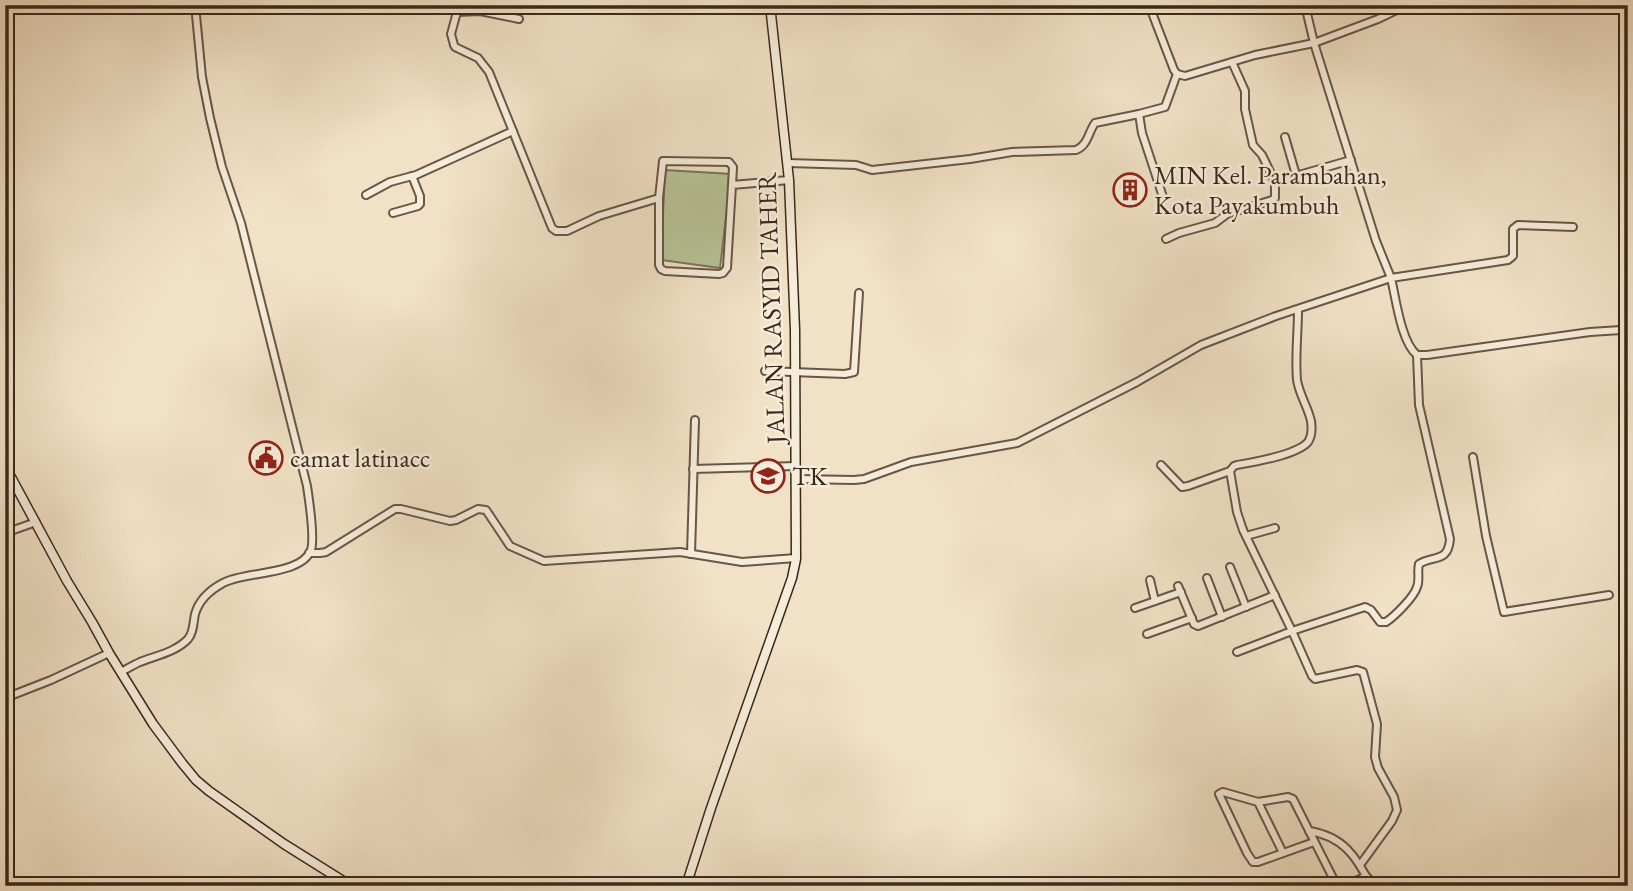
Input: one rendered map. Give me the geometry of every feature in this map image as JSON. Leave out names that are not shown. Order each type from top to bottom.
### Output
[{"type":"street","points":[[121,672],[180,646],[190,637],[200,602],[223,583],[236,577],[285,569],[295,565],[311,550],[307,486],[241,223],[213,130],[202,77],[195,5]]},
{"type":"street","points":[[434,5],[457,12],[481,11],[519,19]]},
{"type":"street","name":"JALAN RASYID TAHER","points":[[686,886],[792,578],[796,558],[795,371],[789,180],[770,5]]},
{"type":"street","points":[[1149,5],[1171,66],[1177,74],[1185,76],[1314,43],[1407,5]]},
{"type":"street","points":[[1305,5],[1314,43],[1376,241],[1391,278],[1412,351],[1417,355],[1590,332],[1621,330],[1628,333]]},
{"type":"street","points":[[457,12],[452,41],[455,47],[478,58],[486,67],[549,224],[556,231],[567,231],[599,216],[659,198]]},
{"type":"street","points":[[1166,239],[1215,223],[1227,214],[1275,197],[1275,182],[1262,155],[1253,145],[1245,109],[1245,91],[1232,62]]},
{"type":"street","points":[[788,163],[856,165],[872,170],[970,159],[1005,152],[1076,150],[1086,143],[1095,123],[1165,107],[1177,74]]},
{"type":"street","points":[[1139,114],[1140,128],[1163,197]]},
{"type":"street","points":[[366,195],[390,182],[412,176],[513,131]]},
{"type":"street","points":[[1285,137],[1296,175]]},
{"type":"street","points":[[664,160],[729,162],[733,167],[732,185],[727,268],[721,274],[661,269],[661,163],[664,160]]},
{"type":"street","points":[[1275,182],[1351,160]]},
{"type":"street","points":[[393,213],[420,204],[412,176]]},
{"type":"street","points":[[732,185],[789,180]]},
{"type":"street","points":[[796,479],[864,479],[911,462],[1017,443],[1137,382],[1201,345],[1276,316],[1391,278],[1508,260],[1513,256],[1513,229],[1518,225],[1573,227]]},
{"type":"street","points":[[765,371],[814,374],[854,372],[859,293]]},
{"type":"street","points":[[1161,465],[1182,486],[1188,486],[1230,471],[1237,465],[1274,458],[1310,440],[1310,419],[1297,380],[1298,310]]},
{"type":"street","points":[[1237,652],[1365,607],[1371,610],[1380,622],[1386,622],[1416,591],[1419,564],[1443,556],[1450,539],[1419,405],[1417,355]]},
{"type":"street","points":[[691,554],[695,420]]},
{"type":"street","points":[[1473,457],[1486,536],[1504,612],[1609,595]]},
{"type":"street","points":[[5,466],[109,653],[153,724],[196,780],[284,844],[351,886]]},
{"type":"street","points":[[693,469],[796,466]]},
{"type":"street","points":[[1230,471],[1237,512],[1246,536],[1314,679],[1359,670],[1365,678],[1377,724],[1375,757],[1394,797],[1397,810],[1360,865]]},
{"type":"street","points":[[309,553],[320,554],[398,509],[450,521],[478,509],[486,510],[510,546],[540,560],[680,552],[742,562],[796,558]]},
{"type":"street","points":[[5,533],[36,522]]},
{"type":"street","points":[[1246,536],[1275,527]]},
{"type":"street","points":[[1230,567],[1246,607]]},
{"type":"street","points":[[1207,578],[1223,617]]},
{"type":"street","points":[[1150,579],[1155,601]]},
{"type":"street","points":[[1135,608],[1180,589],[1194,624],[1198,626],[1275,595]]},
{"type":"street","points":[[1147,634],[1192,618]]},
{"type":"street","points":[[5,698],[109,653]]},
{"type":"street","points":[[1314,842],[1253,862],[1219,794],[1222,792],[1258,802],[1291,798],[1309,831],[1337,886]]},
{"type":"street","points":[[1258,802],[1283,853]]},
{"type":"street","points":[[1309,831],[1333,838],[1351,852],[1371,886]]},
{"type":"street","points":[[1346,886],[1366,876]]},
{"type":"street","points":[[1366,876],[1376,886]]},
{"type":"green space","points":[[665,170],[731,174],[720,268],[661,260]]},
{"type":"place","name":"MIN Kel. Parambahan, Kota Payakumbuh","points":[[1130,190]]},
{"type":"place","name":"camat latinacc","points":[[266,458]]},
{"type":"place","name":"TK","points":[[768,476]]}]
